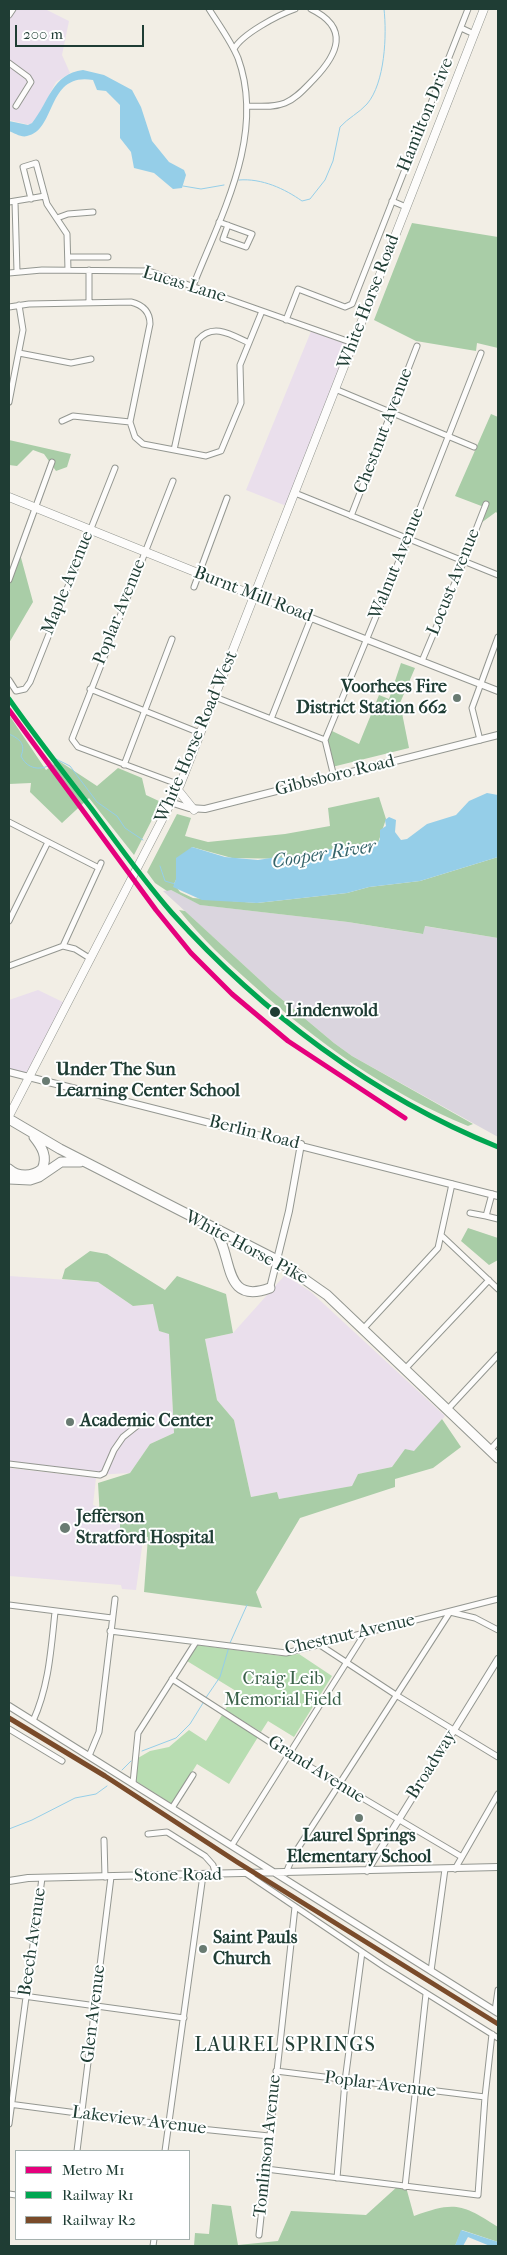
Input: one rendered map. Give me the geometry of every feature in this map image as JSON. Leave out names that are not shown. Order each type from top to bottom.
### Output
[{"type":"highway","name":"White Horse Pike","points":[[9,1118],[31,1133],[84,1162],[277,1260],[327,1294],[498,1458]]},
{"type":"highway","points":[[9,1169],[17,1174],[28,1175],[42,1169],[45,1159],[44,1154],[31,1133]]},
{"type":"highway","points":[[9,1179],[30,1180],[39,1177],[61,1162],[84,1162]]},
{"type":"highway","points":[[212,1227],[222,1242],[229,1270],[238,1287],[244,1292],[252,1293],[270,1288]]},
{"type":"main road","name":"White Horse Road","points":[[255,596],[352,343],[484,9]]},
{"type":"main road","name":"Burnt Mill Road","points":[[9,497],[255,596]]},
{"type":"main road","name":"White Horse Road West","points":[[9,1118],[28,1077],[92,959],[172,803],[255,596]]},
{"type":"main road","points":[[179,787],[194,810]]},
{"type":"street","points":[[9,15],[13,9]]},
{"type":"street","points":[[193,286],[219,222],[240,160],[246,127],[247,106],[243,74],[234,49],[209,9]]},
{"type":"street","points":[[234,49],[237,43],[271,20],[295,9]]},
{"type":"street","points":[[247,106],[271,106],[286,103],[301,93],[330,62],[335,48],[334,32],[326,17],[311,9]]},
{"type":"street","name":"Hamilton Drive","points":[[286,320],[298,289],[345,307],[350,306],[468,9]]},
{"type":"street","points":[[461,28],[474,34]]},
{"type":"street","points":[[9,63],[28,77],[31,82],[16,106]]},
{"type":"street","points":[[31,199],[23,169],[24,166],[37,164],[50,210],[67,234],[68,270]]},
{"type":"street","points":[[9,202],[45,196]]},
{"type":"street","points":[[392,201],[406,207]]},
{"type":"street","points":[[15,202],[17,272]]},
{"type":"street","points":[[57,218],[68,214],[94,212]]},
{"type":"street","points":[[219,222],[228,225],[252,234],[246,248],[223,239],[228,225]]},
{"type":"street","points":[[68,257],[108,257]]},
{"type":"street","points":[[9,258],[16,258]]},
{"type":"street","name":"Lucas Lane","points":[[9,273],[68,270],[149,271],[352,343]]},
{"type":"street","points":[[89,270],[89,303]]},
{"type":"street","points":[[9,307],[19,305],[135,303],[144,308],[149,316],[150,324],[130,422],[132,432],[138,441],[148,445],[206,456],[217,454],[224,447],[241,403],[239,369],[262,311]]},
{"type":"street","points":[[9,402],[23,330],[19,305]]},
{"type":"street","points":[[174,450],[198,340],[208,332],[217,330],[250,343]]},
{"type":"street","name":"Chestnut Avenue","points":[[351,516],[417,346]]},
{"type":"street","points":[[20,353],[71,363],[91,359]]},
{"type":"street","name":"Walnut Avenue","points":[[326,740],[408,539],[480,353]]},
{"type":"street","points":[[335,388],[474,447]]},
{"type":"street","points":[[62,421],[73,416],[130,422]]},
{"type":"street","points":[[9,580],[37,508],[52,462]]},
{"type":"street","name":"Maple Avenue","points":[[9,680],[16,691],[26,689],[30,682],[115,468]]},
{"type":"street","name":"Poplar Avenue","points":[[124,765],[74,744],[74,732],[173,481]]},
{"type":"street","points":[[295,493],[498,575]]},
{"type":"street","points":[[194,587],[227,498]]},
{"type":"street","name":"Locust Avenue","points":[[422,661],[486,504]]},
{"type":"street","name":"Burnt Mill Road","points":[[255,596],[498,691]]},
{"type":"street","points":[[271,719],[311,618]]},
{"type":"street","points":[[480,740],[472,708],[498,637]]},
{"type":"street","points":[[172,639],[124,765],[179,787]]},
{"type":"street","points":[[90,689],[200,733]]},
{"type":"street","points":[[215,697],[326,740],[334,777]]},
{"type":"street","name":"Gibbsboro Road","points":[[172,803],[194,810],[205,809],[498,735]]},
{"type":"street","points":[[9,822],[100,865],[63,946]]},
{"type":"street","points":[[9,921],[48,842]]},
{"type":"street","points":[[9,966],[63,946],[75,949],[92,959]]},
{"type":"street","name":"Berlin Road","points":[[9,1072],[301,1144],[495,1195]]},
{"type":"street","points":[[270,1288],[301,1144]]},
{"type":"street","points":[[363,1329],[438,1248],[452,1184]]},
{"type":"street","points":[[486,1216],[495,1195]]},
{"type":"street","points":[[470,1213],[498,1219]]},
{"type":"street","points":[[442,1236],[498,1289]]},
{"type":"street","points":[[405,1369],[489,1280]]},
{"type":"street","points":[[447,1410],[498,1355]]},
{"type":"street","points":[[9,1464],[100,1475],[104,1473],[114,1450],[123,1437],[143,1421]]},
{"type":"street","points":[[490,1450],[498,1441]]},
{"type":"street","points":[[89,1756],[99,1732],[115,1599]]},
{"type":"street","name":"Chestnut Avenue","points":[[110,1631],[282,1653],[498,1599]]},
{"type":"street","points":[[9,1606],[112,1618]]},
{"type":"street","points":[[33,1721],[43,1700],[50,1666],[55,1612]]},
{"type":"street","points":[[286,1873],[293,1856],[450,1612],[475,1618],[498,1630]]},
{"type":"street","points":[[232,1845],[365,1633]]},
{"type":"street","points":[[133,1783],[138,1732],[196,1642]]},
{"type":"street","points":[[320,1645],[396,1695],[498,1757]]},
{"type":"street","name":"Broadway","points":[[367,1871],[498,1659]]},
{"type":"street","name":"Grand Avenue","points":[[172,1679],[290,1755],[462,1857]]},
{"type":"street","points":[[9,1706],[497,2012],[498,1990]]},
{"type":"street","points":[[9,1729],[62,1761]]},
{"type":"street","points":[[172,1808],[193,1775]]},
{"type":"street","points":[[455,1869],[498,1794]]},
{"type":"street","points":[[148,1834],[167,1832],[205,1856],[213,1865],[216,1875]]},
{"type":"street","name":"Glen Avenue","points":[[77,2150],[108,1877],[104,1840]]},
{"type":"street","points":[[258,1862],[258,1874]]},
{"type":"street","name":"Stone Road","points":[[9,1881],[42,1878],[498,1867]]},
{"type":"street","points":[[431,1970],[445,1869]]},
{"type":"street","points":[[247,1874],[426,1994],[498,2038]]},
{"type":"street","points":[[166,2150],[203,1875]]},
{"type":"street","name":"Beech Avenue","points":[[9,2124],[10,2104],[42,1878]]},
{"type":"street","name":"Tomlinson Avenue","points":[[259,2235],[294,1907]]},
{"type":"street","points":[[337,2178],[345,2081],[362,1952]]},
{"type":"street","points":[[9,1994],[184,2018]]},
{"type":"street","points":[[405,2187],[426,1994]]},
{"type":"street","points":[[266,2169],[478,2195],[485,2097],[492,2034]]},
{"type":"street","name":"Poplar Avenue","points":[[276,2071],[485,2097]]},
{"type":"street","name":"Lakeview Avenue","points":[[10,2104],[169,2126],[269,2136]]},
{"type":"shaded area","points":[[9,9],[45,9],[69,21],[62,55],[70,73],[56,82],[38,116],[30,125],[9,120]]},
{"type":"shaded area","points":[[312,329],[353,343],[289,507],[246,490]]},
{"type":"shaded area","points":[[171,890],[201,905],[348,922],[422,934],[424,926],[498,938],[498,1137],[352,1056],[334,1043],[272,991],[163,891]]},
{"type":"shaded area","points":[[38,990],[67,1004],[29,1077],[9,1072],[9,1000]]},
{"type":"shaded area","points":[[285,1275],[311,1292],[445,1416],[414,1452],[405,1449],[392,1467],[358,1474],[353,1486],[279,1499],[277,1492],[251,1497],[234,1420],[217,1400],[205,1339],[233,1333]]},
{"type":"shaded area","points":[[9,1276],[98,1282],[133,1306],[154,1304],[159,1331],[169,1333],[174,1433],[150,1444],[130,1473],[96,1475],[9,1464]]},
{"type":"shaded area","name":"Jefferson Stratford Hospital","points":[[9,1468],[96,1478],[93,1505],[101,1508],[100,1517],[120,1519],[121,1537],[143,1540],[136,1590],[122,1589],[121,1585],[9,1576]]},
{"type":"green space","points":[[412,223],[498,237],[498,348],[477,343],[476,351],[416,341],[374,320]]},
{"type":"green space","points":[[491,414],[498,417],[498,514],[496,512],[481,523],[484,507],[455,496]]},
{"type":"green space","points":[[9,440],[71,454],[67,467],[56,471],[44,454],[33,450],[17,466],[9,465]]},
{"type":"green space","points":[[20,554],[33,602],[9,643],[9,569]]},
{"type":"green space","points":[[401,663],[415,668],[400,703],[409,748],[332,767],[326,743],[330,730],[359,744],[379,695],[389,699]]},
{"type":"green space","points":[[9,715],[46,770],[59,761],[97,786],[118,768],[142,778],[146,795],[161,802],[134,855],[89,798],[62,823],[30,792],[31,783],[9,784]]},
{"type":"green space","points":[[379,797],[386,819],[378,843],[293,859],[232,858],[192,847],[174,884],[180,892],[193,898],[257,903],[347,893],[369,887],[420,881],[498,857],[498,938],[425,926],[423,934],[348,922],[200,905],[171,890],[167,891],[155,883],[147,872],[177,814],[191,818],[185,836],[208,842],[285,834],[330,826],[328,808]]},
{"type":"green space","points":[[179,910],[185,911],[272,991],[334,1043],[352,1056],[473,1124],[468,1126],[410,1098],[355,1065],[328,1046],[302,1027],[234,968],[205,940]]},
{"type":"green space","points":[[468,1228],[498,1238],[498,1260],[489,1265],[461,1241]]},
{"type":"green space","points":[[90,1251],[107,1254],[165,1290],[177,1276],[226,1294],[233,1333],[205,1339],[217,1400],[234,1420],[251,1497],[277,1492],[279,1499],[352,1486],[358,1474],[392,1467],[405,1449],[414,1451],[442,1419],[461,1447],[433,1468],[395,1479],[395,1487],[300,1518],[256,1592],[262,1608],[144,1592],[148,1537],[120,1537],[120,1519],[100,1517],[98,1483],[130,1473],[150,1444],[174,1433],[169,1334],[159,1331],[153,1304],[133,1306],[98,1282],[62,1279],[65,1269]]},
{"type":"green space","name":"Craig Leib Memorial Field","points":[[197,1645],[282,1656],[299,1654],[332,1676],[294,1737],[268,1721],[261,1732],[225,1710],[236,1691],[187,1661]]},
{"type":"green space","points":[[222,1715],[258,1737],[229,1784],[197,1764],[172,1804],[136,1781],[138,1758],[150,1751],[169,1747],[189,1730],[206,1741]]},
{"type":"green space","points":[[398,2186],[406,2187],[414,2216],[439,2208],[458,2207],[466,2209],[498,2227],[498,2242],[462,2230],[455,2246],[194,2246],[195,2233],[209,2234],[212,2204],[231,2206],[238,2245],[278,2241],[291,2211],[366,2215]]},
{"type":"water","points":[[83,70],[104,75],[132,90],[141,107],[152,141],[169,162],[184,170],[186,175],[182,188],[173,189],[154,173],[134,168],[131,152],[120,138],[120,105],[106,91],[97,90],[93,80],[78,80],[67,85],[59,93],[37,132],[25,136],[9,131],[9,121],[28,125],[32,123],[58,83],[64,77]]},
{"type":"water","points":[[487,793],[498,795],[498,857],[420,881],[369,887],[347,893],[257,903],[202,900],[173,887],[176,879],[176,858],[192,847],[225,857],[258,860],[277,857],[293,859],[317,851],[378,843],[380,830],[386,826],[385,820],[389,817],[396,820],[395,832],[401,840],[407,839],[427,824],[456,815],[469,801]]},
{"type":"water","points":[[461,2230],[498,2242],[498,2246],[490,2246],[468,2237],[463,2246],[455,2246]]},
{"type":"waterway","points":[[239,180],[265,183],[288,192],[302,201],[310,199],[325,180],[333,161],[340,127],[367,104],[378,84],[385,45],[384,9]]},
{"type":"waterway","points":[[183,186],[201,189],[224,185]]},
{"type":"waterway","name":"Cooper River","points":[[9,734],[21,742],[23,748],[21,756],[26,763],[36,768],[48,766]]},
{"type":"waterway","name":"Cooper River","points":[[56,759],[70,766],[97,802],[117,816],[125,828],[143,840]]},
{"type":"waterway","name":"Cooper River","points":[[160,866],[165,881],[175,884]]},
{"type":"waterway","points":[[230,1643],[247,1605]]},
{"type":"waterway","points":[[205,1699],[220,1677],[229,1647]]},
{"type":"waterway","points":[[142,1751],[176,1738],[190,1724],[203,1703]]},
{"type":"waterway","points":[[122,1770],[131,1761]]},
{"type":"waterway","points":[[9,1829],[32,1820],[75,1798],[96,1794],[107,1786]]},
{"type":"railway","points":[[49,760],[61,774]]},
{"type":"railway","points":[[308,1055],[405,1118]]},
{"type":"metro line","name":"M1","points":[[9,710],[156,910],[191,953],[232,994],[288,1041],[405,1118]]},
{"type":"rail line","name":"R1","points":[[9,699],[161,900],[206,949],[243,984],[322,1048],[364,1077],[452,1127],[498,1147]]},
{"type":"rail line","name":"R2","points":[[9,1718],[105,1776],[237,1862],[498,2024]]},
{"type":"place","name":"Voorhees Fire District Station 662","points":[[457,698]]},
{"type":"place","name":"Lindenwold","points":[[275,1012]]},
{"type":"place","name":"Under The Sun Learning Center School","points":[[46,1081]]},
{"type":"place","name":"Academic Center","points":[[70,1422]]},
{"type":"place","name":"Jefferson Stratford Hospital","points":[[65,1528]]},
{"type":"place","name":"Laurel Springs Elementary School","points":[[359,1818]]},
{"type":"place","name":"Saint Pauls Church","points":[[203,1949]]},
{"type":"district","name":"LAUREL SPRINGS","points":[[285,2046]]}]
